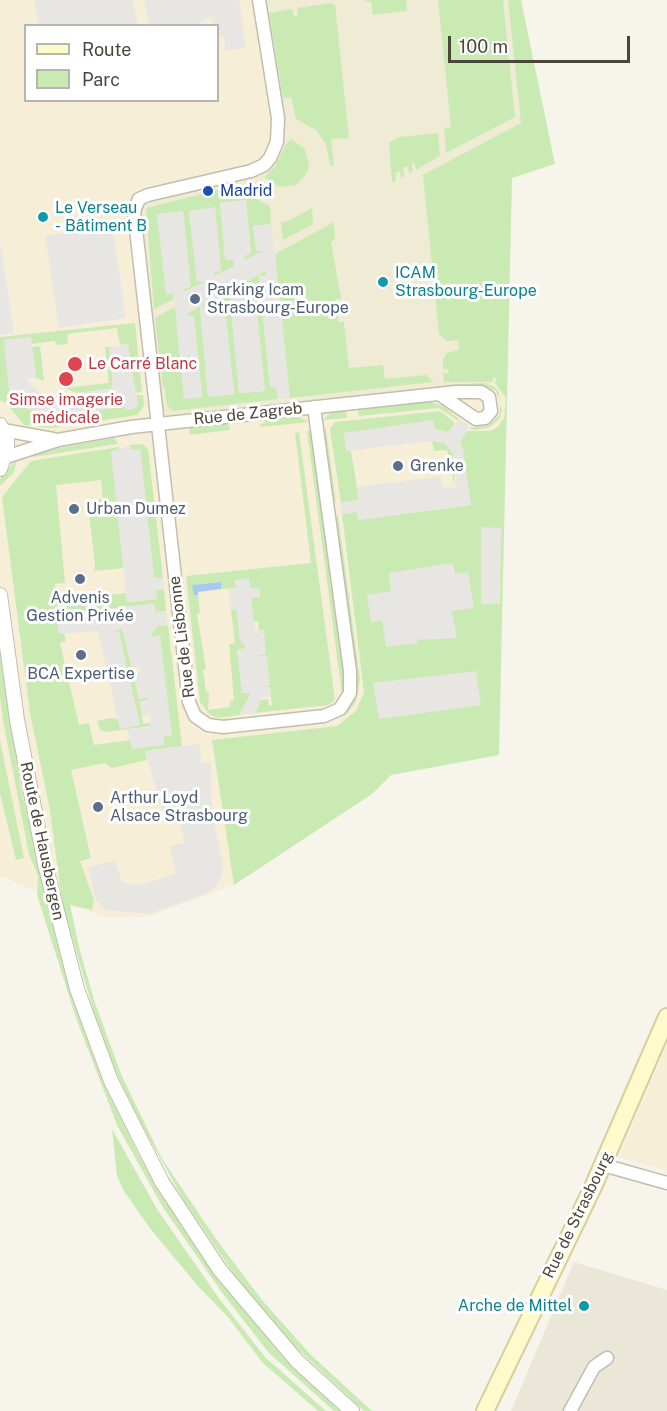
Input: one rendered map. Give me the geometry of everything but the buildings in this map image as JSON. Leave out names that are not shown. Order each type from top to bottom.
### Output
[{"type":"main road","name":"Rue de Strasbourg","points":[[485,1411],[603,1165],[667,1017]]},
{"type":"street","points":[[158,424],[135,207],[140,199],[148,195],[243,174],[264,165],[270,158],[277,142],[278,118],[259,0]]},
{"type":"street","name":"Rue de Zagreb","points":[[3,463],[58,440],[158,424],[439,394]]},
{"type":"street","name":"Rue de Lisbonne","points":[[158,424],[189,702],[195,716],[208,725],[240,725],[333,713],[344,705],[350,693],[350,671],[314,407]]},
{"type":"street","points":[[2,428],[7,439],[3,463]]},
{"type":"street","name":"Rue de Zagreb","points":[[2,428],[58,440]]},
{"type":"street","name":"Route de Hausbergen","points":[[0,594],[17,720],[45,864],[77,989],[111,1081],[162,1182],[207,1252],[259,1319],[331,1394]]},
{"type":"street","points":[[603,1165],[667,1183]]},
{"type":"street","points":[[570,1411],[594,1367],[607,1358]]},
{"type":"street","points":[[331,1394],[346,1411]]},
{"type":"street","points":[[331,1394],[352,1411]]},
{"type":"shaded area","points":[[0,0],[256,0],[272,125],[510,176],[520,0],[555,164],[512,178],[499,755],[391,775],[372,794],[234,885],[147,917],[110,918],[62,902],[0,876]]},
{"type":"shaded area","points":[[34,0],[132,0],[138,24],[39,24]]},
{"type":"shaded area","points":[[144,0],[239,0],[246,48],[225,50],[224,36],[219,37],[219,24],[214,24],[211,17],[197,24],[149,24]]},
{"type":"shaded area","points":[[256,0],[519,0],[552,161],[510,177],[507,382],[173,418],[151,405],[136,196],[247,168],[258,163],[266,153],[272,141],[272,125]]},
{"type":"shaded area","name":"Parking Icam Strasbourg-Europe","points":[[246,200],[251,253],[244,255],[245,260],[264,251],[256,251],[253,226],[271,224],[290,398],[278,399],[276,387],[270,387],[259,276],[267,275],[266,270],[246,282],[254,283],[265,391],[239,393],[229,290],[216,298],[224,299],[234,394],[208,397],[200,307],[206,306],[204,303],[185,315],[194,317],[202,397],[184,399],[174,293],[166,294],[157,214],[183,211],[191,287],[183,289],[186,292],[204,282],[197,281],[189,211],[215,207],[221,271],[214,272],[216,277],[234,266],[234,260],[225,260],[220,203]]},
{"type":"shaded area","points":[[112,226],[126,318],[59,328],[45,236]]},
{"type":"shaded area","points":[[0,241],[14,333],[0,335]]},
{"type":"shaded area","points":[[31,337],[36,378],[27,379],[37,391],[49,396],[110,389],[113,384],[109,347],[128,344],[138,405],[134,409],[126,410],[125,407],[98,410],[99,421],[88,422],[86,411],[49,415],[26,408],[17,399],[24,394],[21,389],[9,391],[4,340]]},
{"type":"shaded area","points":[[459,419],[469,426],[460,442],[471,505],[358,520],[357,512],[342,514],[341,503],[358,500],[357,487],[441,476],[442,487],[455,488],[457,485],[453,453],[444,443],[432,441],[346,451],[344,433],[433,420],[434,429],[448,432]]},
{"type":"shaded area","points":[[130,445],[131,450],[140,449],[154,578],[163,578],[164,589],[156,590],[157,599],[127,602],[111,452]]},
{"type":"shaded area","points":[[481,527],[501,528],[500,604],[481,604]]},
{"type":"shaded area","points":[[453,563],[455,574],[468,572],[474,608],[452,611],[457,638],[417,640],[417,643],[386,647],[382,620],[371,622],[367,595],[391,591],[389,573]]},
{"type":"shaded area","points":[[249,578],[250,588],[259,588],[260,597],[251,598],[255,631],[264,630],[265,639],[256,641],[265,641],[266,654],[257,656],[267,656],[268,670],[259,671],[268,671],[270,685],[261,687],[270,687],[271,696],[262,697],[255,713],[239,715],[251,693],[242,693],[237,650],[246,648],[240,640],[237,610],[231,610],[229,589],[236,588],[235,580]]},
{"type":"shaded area","points":[[154,604],[155,612],[166,611],[168,625],[157,626],[152,637],[160,636],[172,736],[164,736],[164,745],[132,749],[127,730],[148,727],[151,723],[150,715],[142,716],[140,701],[147,700],[147,697],[139,699],[133,673],[141,670],[140,667],[132,669],[122,628],[111,633],[118,631],[127,670],[119,672],[121,675],[128,674],[140,725],[120,729],[98,631],[59,634],[56,614]]},
{"type":"shaded area","points":[[476,671],[481,705],[379,719],[373,683]]},
{"type":"shaded area","points":[[200,744],[201,763],[211,763],[212,815],[223,863],[222,875],[216,886],[208,893],[149,914],[105,910],[95,898],[88,867],[115,861],[122,882],[142,885],[176,873],[170,846],[185,843],[178,813],[164,816],[145,751]]},
{"type":"shaded area","points":[[667,1045],[667,1171],[618,1157]]},
{"type":"shaded area","points":[[574,1262],[667,1290],[667,1411],[511,1411]]},
{"type":"green space","points":[[363,0],[406,0],[407,11],[373,15],[371,2]]},
{"type":"green space","points":[[438,0],[503,0],[515,117],[446,153],[444,128],[451,127]]},
{"type":"green space","points":[[508,0],[521,0],[555,164],[512,178],[499,755],[391,775],[372,794],[234,885],[212,740],[337,726],[356,711],[364,692],[342,514],[357,512],[358,520],[471,505],[460,440],[467,431],[490,431],[498,427],[504,418],[506,398],[495,383],[497,378],[494,377],[492,382],[444,382],[443,374],[449,373],[448,369],[443,369],[443,359],[447,353],[459,350],[458,340],[447,341],[439,334],[423,175],[521,123]]},
{"type":"green space","points":[[332,3],[335,5],[349,138],[331,139],[334,166],[330,165],[326,144],[316,130],[296,119],[291,97],[283,98],[269,13],[292,9],[294,17],[298,16],[297,8]]},
{"type":"green space","points":[[438,133],[440,156],[416,170],[414,162],[413,172],[409,173],[408,166],[403,168],[404,176],[401,178],[400,171],[395,173],[396,181],[392,183],[389,143],[399,137]]},
{"type":"green space","points":[[291,139],[305,149],[309,165],[307,173],[296,185],[279,187],[264,177],[275,167],[286,144]]},
{"type":"green space","points":[[238,185],[247,188],[252,197],[270,206],[271,224],[253,226],[265,250],[245,260],[244,256],[251,253],[246,200],[220,203],[226,260],[234,260],[234,266],[215,276],[214,271],[221,271],[215,208],[189,211],[197,281],[204,282],[184,292],[184,288],[190,287],[183,212],[158,214],[166,294],[173,293],[174,299],[154,309],[146,208]]},
{"type":"green space","points":[[312,208],[313,224],[283,240],[281,222],[288,221]]},
{"type":"green space","points":[[334,222],[335,239],[331,242],[341,299],[336,299],[338,322],[344,322],[349,368],[383,365],[385,379],[427,375],[433,382],[290,398],[275,254]]},
{"type":"green space","points":[[267,270],[267,275],[259,276],[270,386],[277,386],[278,399],[173,411],[167,406],[165,388],[163,388],[155,318],[175,307],[184,398],[202,397],[194,317],[185,315],[206,303],[206,306],[200,307],[208,396],[234,394],[224,299],[216,298],[234,287],[237,288],[230,291],[239,393],[265,391],[254,283],[246,282]]},
{"type":"green space","points":[[135,323],[142,392],[134,393],[128,344],[120,345],[117,328],[67,334],[68,344],[56,345],[55,341],[32,344],[31,338],[10,391],[22,391],[5,403],[0,400],[0,337]]},
{"type":"green space","points":[[40,346],[44,381],[36,378],[32,347]]},
{"type":"green space","points":[[105,347],[109,347],[113,384],[110,389],[77,393],[64,388],[109,383]]},
{"type":"green space","points":[[484,383],[495,387],[499,393],[500,402],[496,391],[484,386],[446,387],[446,385]]},
{"type":"green space","points":[[136,395],[143,395],[144,406],[137,415],[99,421],[97,410],[138,405]]},
{"type":"green space","points":[[17,399],[26,408],[43,414],[86,411],[88,422],[52,428],[24,425],[8,405]]},
{"type":"green space","points":[[427,401],[443,406],[459,419],[457,420],[439,408],[359,416],[358,409]]},
{"type":"green space","points":[[501,404],[500,418],[490,427],[475,430],[468,428],[489,425],[499,415]]},
{"type":"green space","points":[[346,410],[347,418],[323,420],[331,412]]},
{"type":"green space","points":[[440,411],[455,423],[448,432],[434,429],[433,421],[347,451],[351,451],[359,500],[341,503],[330,429],[335,422]]},
{"type":"green space","points":[[297,416],[309,422],[261,427],[260,424],[265,423],[265,419]]},
{"type":"green space","points":[[228,423],[230,430],[190,435],[189,428]]},
{"type":"green space","points":[[324,429],[326,429],[336,503],[334,501]]},
{"type":"green space","points":[[307,431],[311,431],[344,678],[342,694]]},
{"type":"green space","points":[[299,432],[335,700],[328,705],[255,713],[261,700],[268,699],[269,706],[272,705],[270,687],[261,687],[259,671],[268,670],[257,655],[265,641],[256,640],[263,630],[259,630],[258,621],[253,621],[251,598],[260,596],[259,588],[250,589],[235,580],[236,588],[221,589],[220,582],[193,585],[194,595],[198,595],[200,613],[197,614],[206,669],[203,670],[206,692],[209,692],[208,710],[230,707],[230,701],[234,700],[229,644],[235,643],[231,610],[237,610],[240,640],[246,645],[246,649],[237,650],[243,693],[251,692],[250,695],[239,715],[219,718],[210,715],[200,702],[186,576],[311,563],[295,433]]},
{"type":"green space","points":[[114,438],[118,444],[33,457],[31,453]]},
{"type":"green space","points":[[432,441],[444,443],[453,453],[455,488],[447,450],[434,451]]},
{"type":"green space","points":[[142,444],[148,449],[163,578],[154,579],[140,449],[131,450],[130,445]]},
{"type":"green space","points":[[119,447],[119,451],[111,452],[117,501],[91,503],[91,500],[103,499],[101,480],[56,485],[65,583],[55,584],[56,600],[126,593],[127,602],[156,599],[156,590],[164,589],[166,611],[155,612],[154,604],[57,614],[59,633],[64,633],[66,641],[60,643],[79,725],[89,723],[94,745],[131,740],[132,748],[164,745],[164,736],[171,736],[160,636],[152,637],[152,634],[157,626],[168,625],[182,746],[145,751],[147,760],[112,768],[105,763],[71,770],[91,858],[80,861],[94,900],[92,910],[70,905],[79,947],[94,1000],[121,1074],[161,1157],[216,1239],[262,1300],[311,1355],[372,1411],[364,1411],[287,1339],[233,1273],[183,1199],[135,1113],[115,1070],[97,1023],[62,902],[50,810],[30,713],[2,497],[31,461]]},
{"type":"green space","points":[[17,459],[14,472],[0,486],[0,479]]},
{"type":"green space","points":[[117,510],[124,568],[94,571],[89,513]]},
{"type":"green space","points":[[338,515],[360,679],[356,702],[345,716],[356,694],[357,679],[336,517]]},
{"type":"green space","points":[[122,628],[132,669],[127,670],[119,632],[110,632]]},
{"type":"green space","points":[[0,648],[21,788],[38,862],[73,995],[111,1098],[140,1157],[203,1256],[248,1315],[292,1365],[340,1411],[334,1411],[269,1353],[223,1294],[162,1206],[117,1125],[76,1018],[37,895],[38,876],[29,854],[3,721],[0,696]]},
{"type":"green space","points":[[133,673],[139,699],[147,697],[148,700],[140,702],[143,724],[151,723],[150,726],[107,732],[100,730],[97,721],[111,718],[118,719],[121,729],[140,724],[128,674]]},
{"type":"green space","points":[[0,740],[24,858],[16,860],[0,793]]},
{"type":"green space","points":[[112,1129],[157,1209],[218,1297],[265,1357],[326,1411],[318,1411],[262,1362],[227,1316],[197,1285],[149,1227],[124,1191],[117,1176]]},
{"type":"water","points":[[221,582],[221,589],[198,592],[198,595],[194,595],[192,585]]},
{"type":"place","name":"Madrid","points":[[208,191]]},
{"type":"place","name":"Le Verseau - Bâtiment B","points":[[43,217]]},
{"type":"place","name":"ICAM Strasbourg-Europe","points":[[383,282]]},
{"type":"place","name":"Parking Icam Strasbourg-Europe","points":[[195,299]]},
{"type":"place","name":"Le Carré Blanc","points":[[75,364]]},
{"type":"place","name":"Simse imagerie médicale","points":[[66,379]]},
{"type":"place","name":"Grenke","points":[[398,466]]},
{"type":"place","name":"Urban Dumez","points":[[74,509]]},
{"type":"place","name":"Advenis Gestion Privée","points":[[80,579]]},
{"type":"place","name":"BCA Expertise","points":[[81,655]]},
{"type":"place","name":"Arthur Loyd Alsace Strasbourg","points":[[98,807]]},
{"type":"place","name":"Arche de Mittel","points":[[584,1306]]}]
